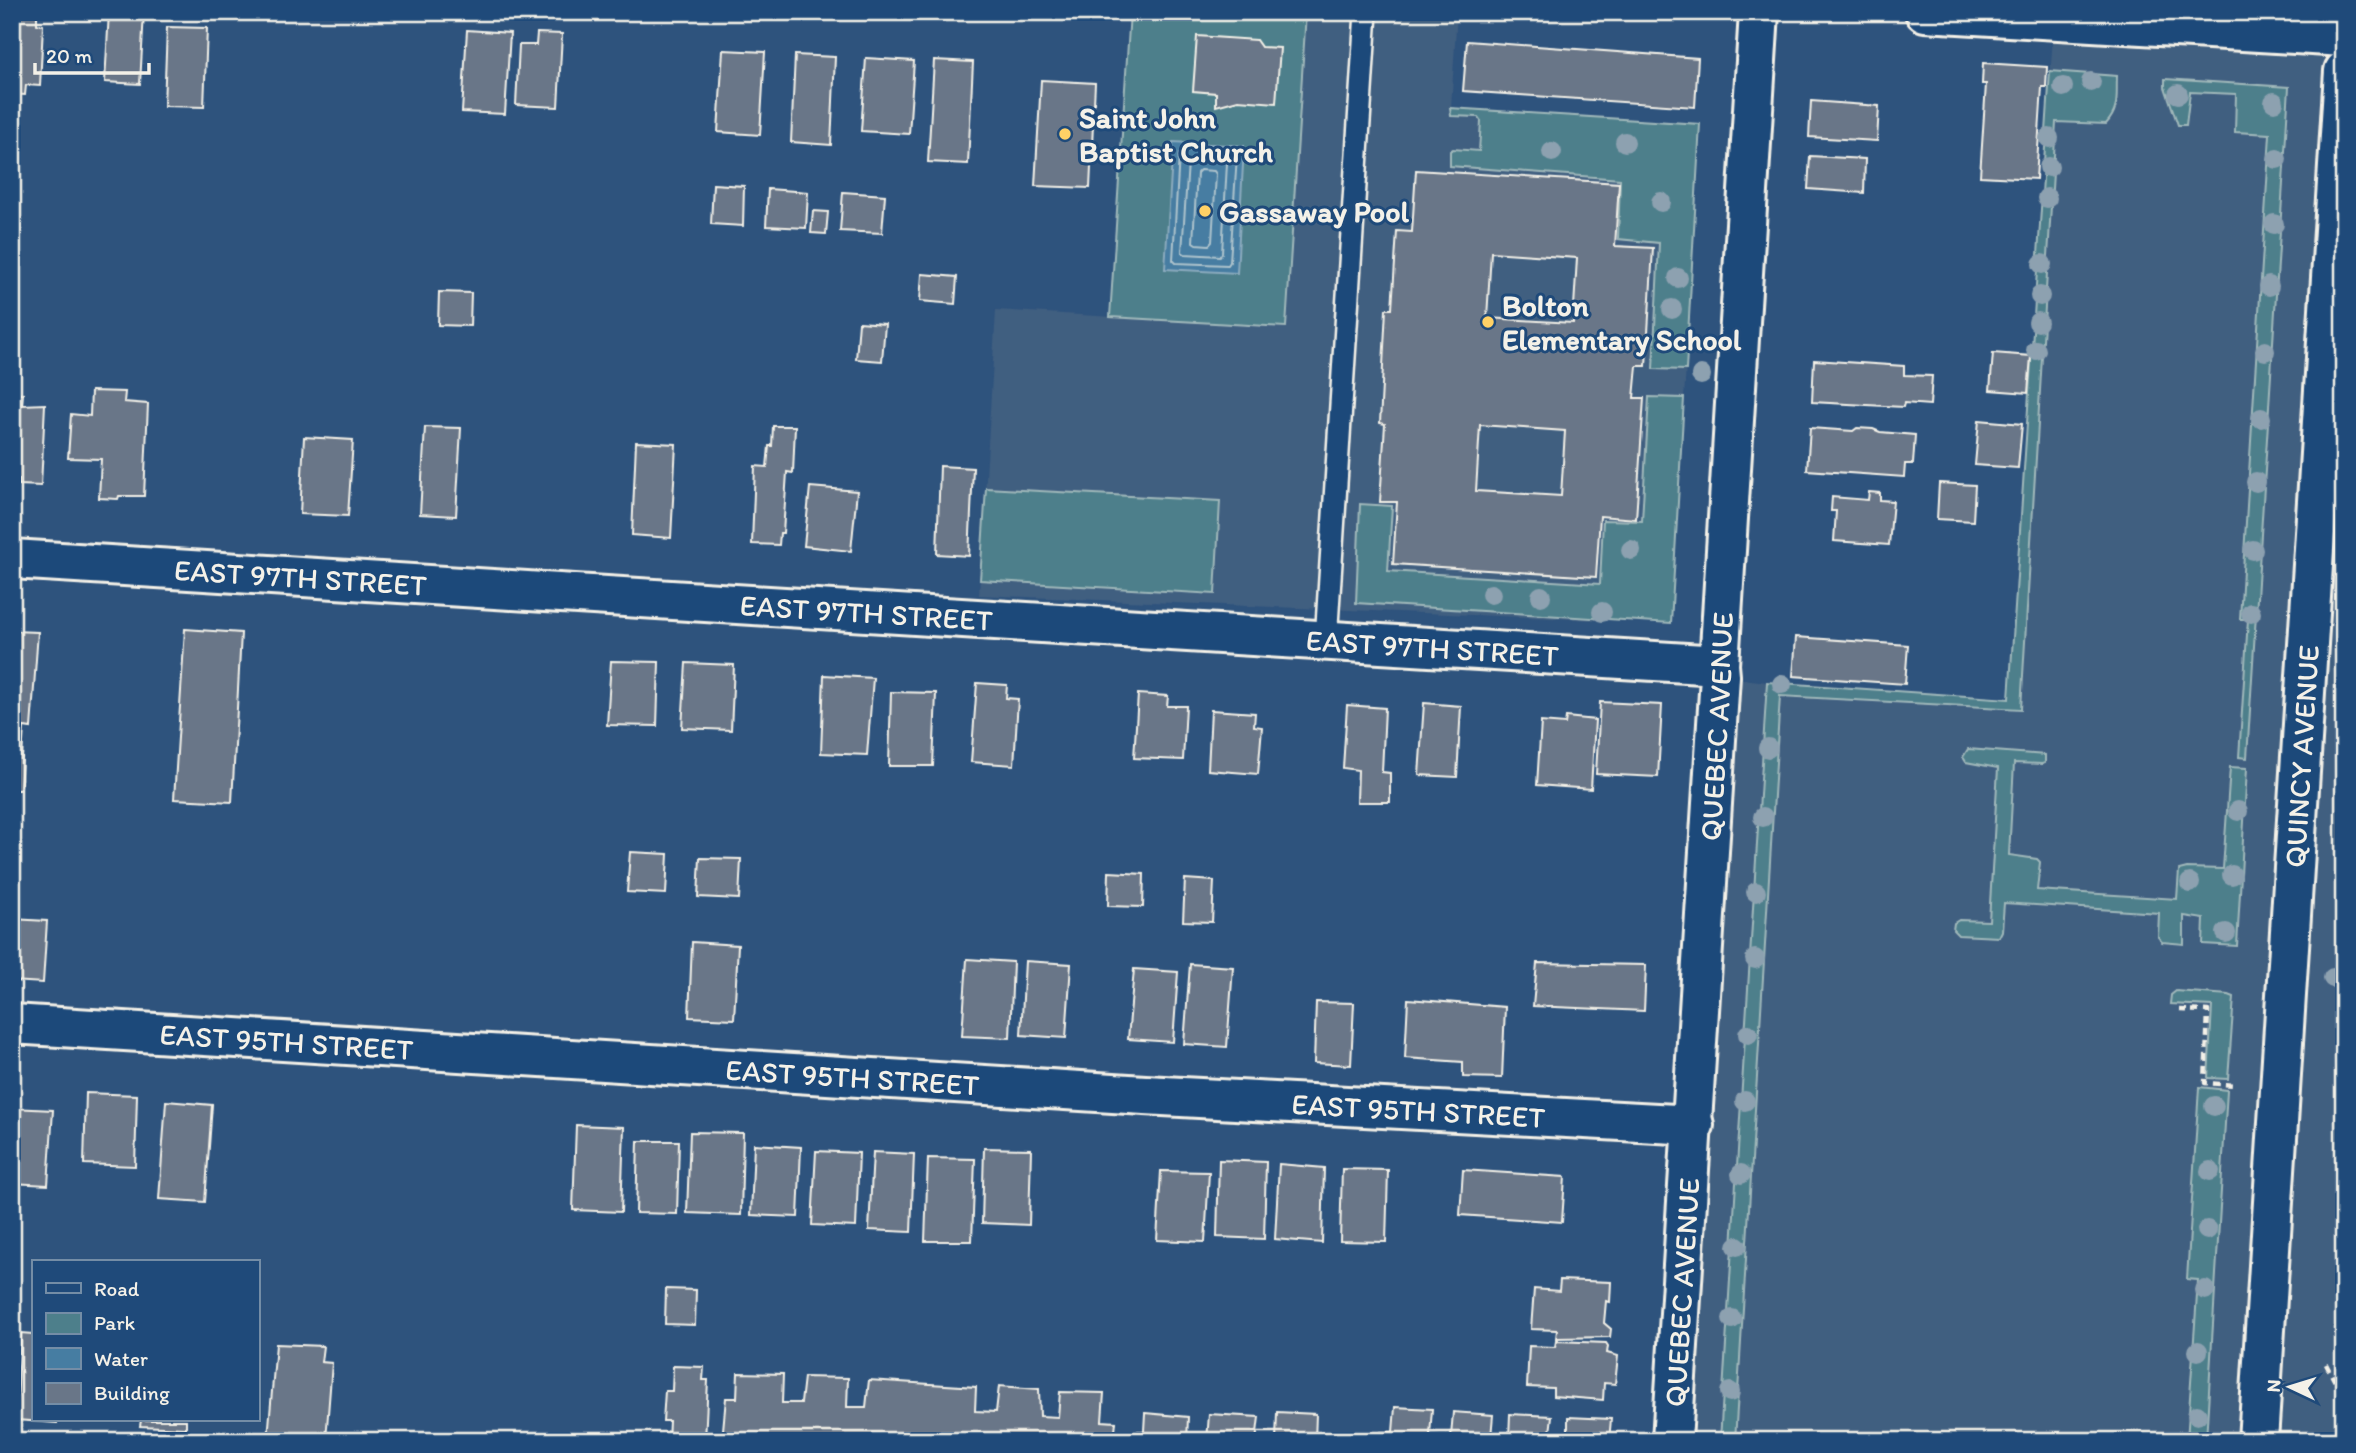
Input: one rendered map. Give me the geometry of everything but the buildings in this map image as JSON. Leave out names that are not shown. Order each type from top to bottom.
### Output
[{"type":"street","name":"QUEBEC AVENUE","points":[[1672,1441],[1720,690],[1719,665],[1759,12]]},
{"type":"street","points":[[1925,12],[2344,37]]},
{"type":"street","name":"QUINCY AVENUE","points":[[2259,1441],[2344,71]]},
{"type":"street","name":"EAST 97TH STREET","points":[[12,559],[1719,665]]},
{"type":"street","name":"EAST 95TH STREET","points":[[12,1024],[1145,1095],[1693,1125]]},
{"type":"lane","points":[[1326,641],[1366,12]]},
{"type":"path","points":[[2180,1010],[2208,1011],[2205,1083],[2235,1085]]},
{"type":"path","points":[[2326,1364],[2344,1399]]},
{"type":"shaded area","name":"Bolton Elementary School","points":[[1306,12],[1457,12],[1451,108],[1700,124],[1671,623],[979,595],[996,310],[1286,327]]},
{"type":"shaded area","points":[[2054,20],[2344,37],[2344,1441],[1672,1441],[1720,676],[1782,684],[2009,699]]},
{"type":"green space","name":"Gassaway Pool","points":[[1130,12],[1306,12],[1286,327],[1110,317]]},
{"type":"green space","points":[[2050,71],[2117,76],[2117,96],[2113,113],[2106,124],[2056,122],[2021,709],[1780,696],[1735,1441],[1720,1441],[1767,682],[2009,699]]},
{"type":"green space","points":[[2165,79],[2289,87],[2247,758],[2239,757],[2248,619],[2240,619],[2270,134],[2235,132],[2236,94],[2190,92],[2186,125],[2178,125],[2165,87]]},
{"type":"green space","points":[[1450,108],[1700,124],[1686,370],[1653,369],[1659,243],[1618,239],[1620,179],[1450,166],[1450,151],[1453,149],[1479,151],[1481,121],[1478,117],[1451,116]]},
{"type":"green space","points":[[1649,397],[1684,398],[1671,623],[1356,603],[1360,504],[1392,506],[1388,571],[1600,584],[1603,520],[1642,521]]},
{"type":"green space","points":[[986,488],[1220,501],[1215,594],[980,580]]},
{"type":"green space","points":[[1968,749],[2045,755],[2045,763],[2042,764],[2014,763],[2009,855],[2037,859],[2040,862],[2037,890],[2177,899],[2179,870],[2223,869],[2230,767],[2247,768],[2237,946],[2203,944],[2204,919],[2184,916],[2184,944],[2162,942],[2158,937],[2159,913],[2004,903],[1999,937],[1958,935],[1953,930],[1954,923],[1959,920],[1989,921],[1998,768],[1966,762],[1963,757]]},
{"type":"green space","points":[[2176,991],[2234,997],[2228,1079],[2208,1078],[2212,1006],[2170,1004],[2171,995]]},
{"type":"green space","points":[[2199,1087],[2227,1090],[2206,1441],[2187,1441],[2198,1280],[2187,1279]]},
{"type":"water","points":[[1173,142],[1244,146],[1237,273],[1165,269]]},
{"type":"place","name":"Saint John Baptist Church","points":[[1065,134]]},
{"type":"place","name":"Gassaway Pool","points":[[1205,211]]},
{"type":"place","name":"Bolton Elementary School","points":[[1488,322]]}]
